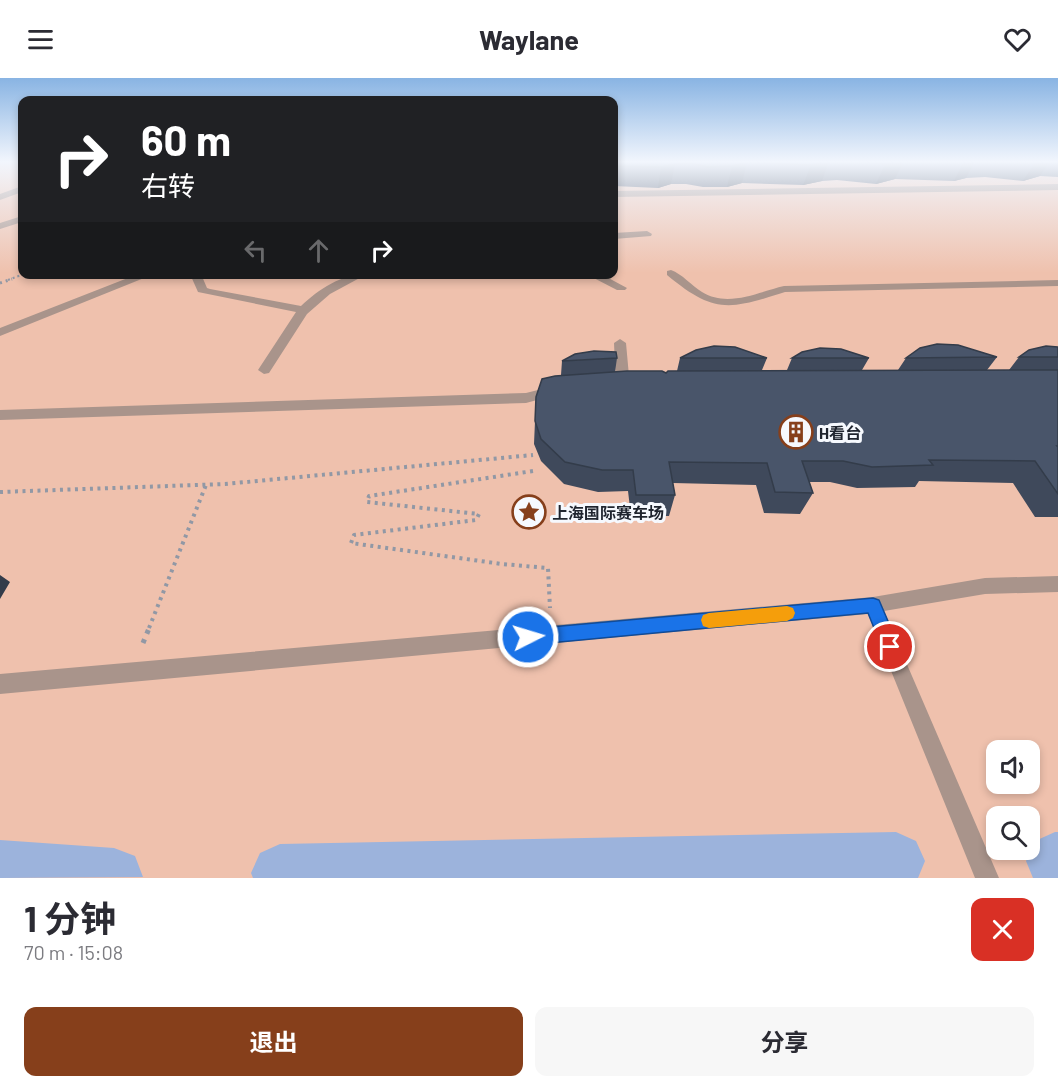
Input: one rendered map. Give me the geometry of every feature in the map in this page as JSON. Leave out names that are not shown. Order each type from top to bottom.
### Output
[{"type":"lane","points":[[0,226],[18,220]]},
{"type":"lane","points":[[618,236],[646,234]]},
{"type":"lane","points":[[671,273],[703,297],[725,302],[750,299],[784,289],[1058,283]]},
{"type":"lane","points":[[0,332],[136,279]]},
{"type":"lane","points":[[197,279],[202,290],[208,292],[302,310]]},
{"type":"lane","points":[[264,370],[302,310],[326,291],[351,279]]},
{"type":"lane","points":[[602,279],[621,288]]},
{"type":"lane","points":[[620,342],[624,388]]},
{"type":"lane","points":[[0,415],[526,398],[566,390]]},
{"type":"lane","points":[[0,684],[873,605],[985,586],[1058,584]]},
{"type":"lane","points":[[873,605],[987,878]]},
{"type":"path","points":[[0,283],[18,276]]},
{"type":"path","points":[[0,492],[206,485],[533,456]]},
{"type":"path","points":[[534,471],[369,496],[367,502],[479,514],[476,520],[354,535],[351,543],[502,564],[548,568],[551,635]]},
{"type":"path","points":[[131,672],[206,485]]},
{"type":"shaded area","name":"上海国际赛车场","points":[[0,198],[18,198],[18,279],[618,279],[618,198],[1058,198],[1058,878],[0,878]]},
{"type":"building","points":[[937,344],[958,345],[997,357],[906,358],[920,348]]},
{"type":"building","points":[[714,346],[735,347],[767,358],[680,358],[696,350]]},
{"type":"building","points":[[1046,346],[1058,347],[1058,357],[1019,357],[1029,350]]},
{"type":"building","points":[[820,348],[841,349],[869,358],[792,358],[802,352]]},
{"type":"building","points":[[594,351],[616,352],[617,358],[562,361],[575,354]]},
{"type":"building","name":"H看台","points":[[1058,370],[1058,494],[1035,461],[929,460],[933,465],[872,467],[843,461],[802,461],[813,493],[775,492],[767,463],[669,462],[675,495],[636,495],[633,470],[602,470],[565,462],[541,439],[535,421],[536,397],[542,379],[555,376],[627,371],[666,373],[668,371]]},
{"type":"waterway","points":[[280,873],[896,861]]},
{"type":"waterway","points":[[0,869],[114,877]]},
{"type":"slow traffic","points":[[709,620],[787,613]]},
{"type":"place","name":"H看台","points":[[796,432]]},
{"type":"place","name":"上海国际赛车场","points":[[529,512]]},
{"type":"route","points":[[528,637],[873,605],[890,647]]}]
